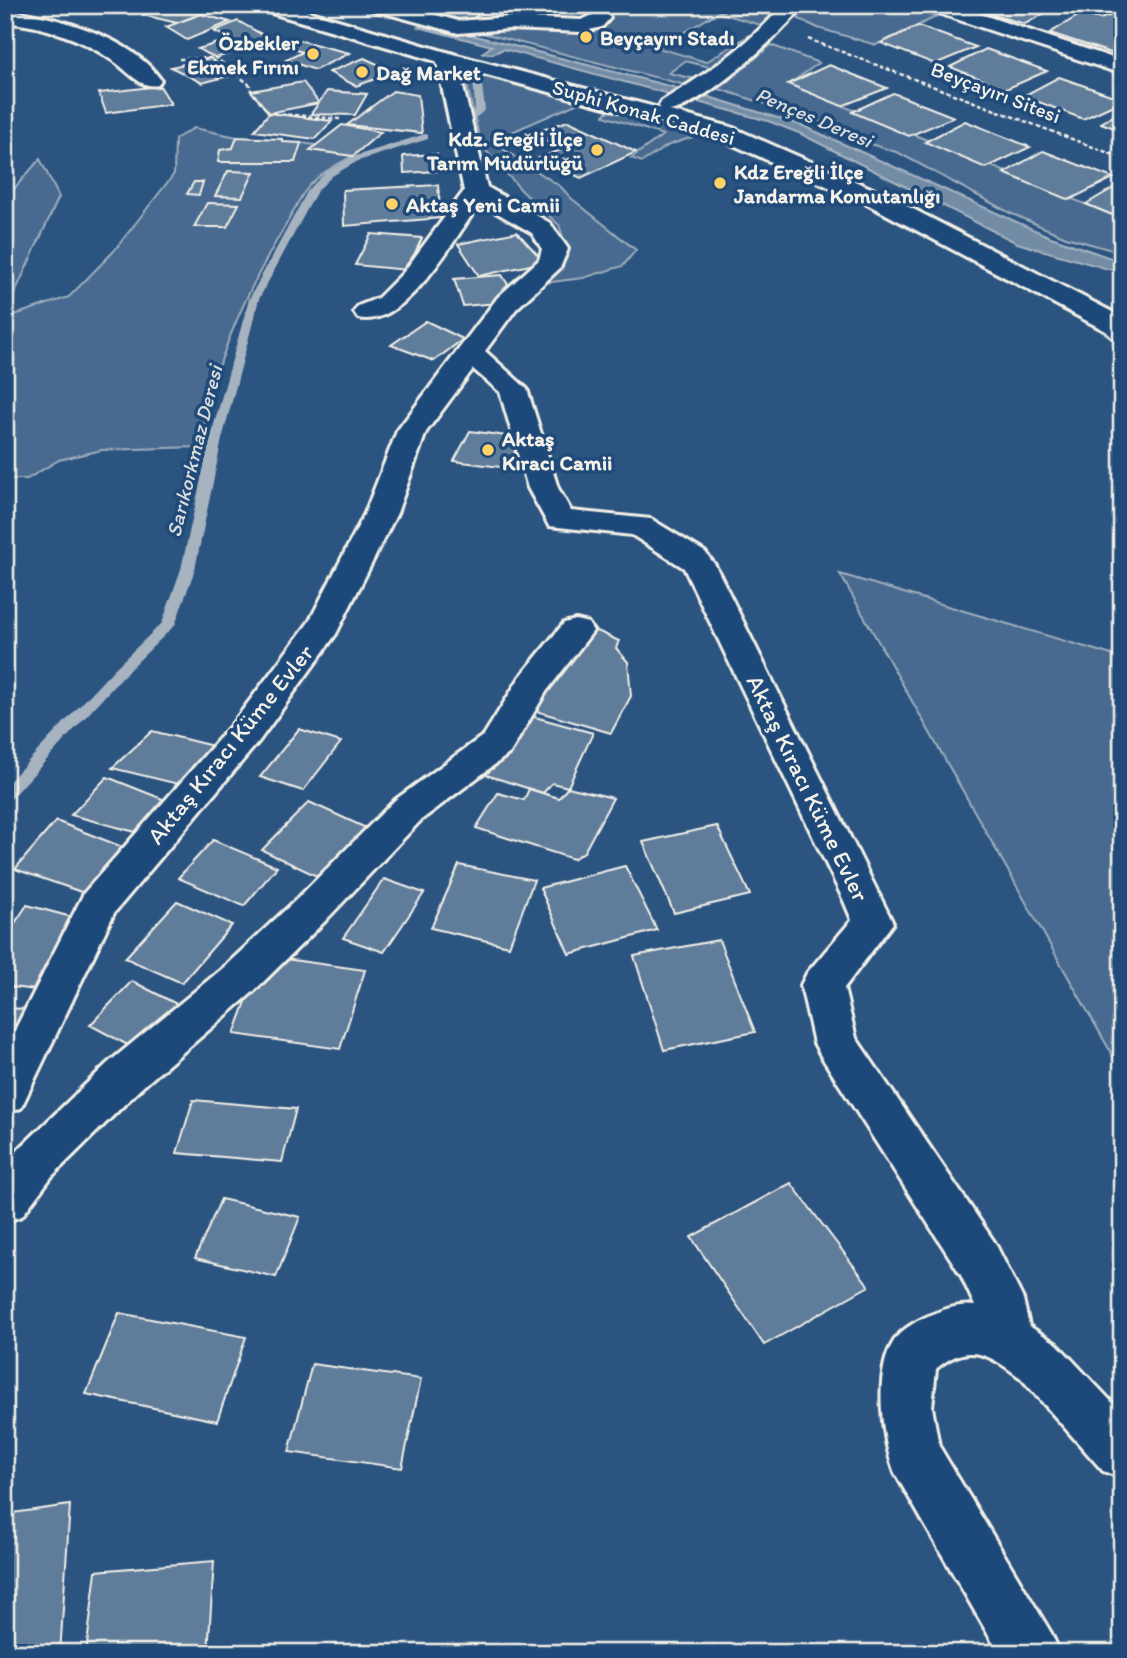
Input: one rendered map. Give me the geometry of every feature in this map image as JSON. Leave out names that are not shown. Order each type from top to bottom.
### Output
[{"type":"street","name":"Suphi Konak Caddesi","points":[[265,5],[446,58],[712,129],[764,147],[832,177],[1120,326]]},
{"type":"street","points":[[377,5],[458,27],[509,23],[581,26],[595,23],[600,18]]},
{"type":"street","points":[[670,106],[701,86],[770,32],[794,5]]},
{"type":"street","points":[[933,5],[1122,68]]},
{"type":"street","points":[[5,16],[58,27],[99,43],[150,80]]},
{"type":"street","points":[[402,31],[428,19]]},
{"type":"street","points":[[367,312],[387,304],[412,279],[476,191],[446,58]]},
{"type":"street","name":"Aktaş Kıracı Küme Evler","points":[[5,1095],[98,904],[246,732],[324,626],[381,513],[412,431],[507,303],[551,263],[555,249],[541,228],[476,191]]},
{"type":"street","name":"Aktaş Kıracı Küme Evler","points":[[470,352],[513,389],[543,488],[559,519],[640,526],[694,559],[699,565],[873,923],[822,985],[836,1043],[978,1259],[999,1299],[1008,1341]]},
{"type":"street","points":[[5,1201],[36,1162],[124,1076],[238,980],[311,910],[408,810],[497,744],[532,685],[576,631]]},
{"type":"street","points":[[1031,1653],[914,1454],[906,1407],[912,1357],[937,1336],[961,1328],[986,1332],[1008,1341],[1039,1361],[1122,1452]]},
{"type":"path","name":"Beyçayırı Sitesi","points":[[770,32],[810,39],[858,56],[1122,158]]},
{"type":"path","points":[[176,59],[216,58],[250,85],[251,91],[270,113],[340,119]]},
{"type":"shaded area","name":"Beyçayırı Stadı","points":[[373,5],[730,5],[653,51],[659,48],[706,62],[755,32],[714,68],[685,61],[669,73],[699,80],[689,86]]},
{"type":"shaded area","points":[[734,5],[785,5],[762,25],[720,13]]},
{"type":"shaded area","points":[[813,5],[893,5],[936,17],[876,45],[818,28],[797,18]]},
{"type":"shaded area","points":[[425,23],[696,93],[801,125],[1048,236],[1122,262],[1122,273],[1017,243],[799,133],[768,121],[503,49],[493,54],[482,53],[492,46],[418,27]]},
{"type":"shaded area","points":[[771,45],[819,63],[789,84],[1122,219],[1122,253],[1066,237],[1010,213],[899,153],[858,140],[822,122],[719,89]]},
{"type":"shaded area","points":[[464,72],[583,101],[491,141],[561,187],[636,250],[623,266],[583,278],[544,283],[569,255],[559,225],[522,191],[481,145]]},
{"type":"shaded area","points":[[618,111],[699,135],[669,145],[642,162],[631,158],[663,135],[604,116],[606,112]]},
{"type":"shaded area","points":[[194,128],[237,137],[233,148],[219,162],[294,162],[301,143],[316,145],[311,150],[353,156],[325,172],[307,189],[258,276],[232,331],[212,388],[200,447],[102,450],[59,460],[27,479],[5,479],[5,318],[69,297],[113,252],[174,174],[175,139]]},
{"type":"shaded area","points":[[40,159],[59,197],[5,314],[5,199]]},
{"type":"shaded area","points":[[840,574],[1122,658],[1122,1072]]},
{"type":"building","points":[[153,5],[219,7],[177,23],[143,15]]},
{"type":"building","points":[[377,5],[478,5],[489,8],[458,27]]},
{"type":"building","points":[[996,5],[1037,5],[1052,9],[1025,24],[983,12]]},
{"type":"building","points":[[201,14],[230,22],[187,40],[166,27]]},
{"type":"building","points":[[1081,14],[1100,19],[1122,14],[1122,51],[1114,54],[1050,33]]},
{"type":"building","points":[[238,21],[270,39],[245,47],[214,31]]},
{"type":"building","points":[[918,26],[976,47],[935,64],[881,43]]},
{"type":"building","points":[[299,40],[350,53],[315,70],[286,60],[303,52],[285,47]]},
{"type":"building","points":[[224,41],[240,50],[216,58],[198,49]]},
{"type":"building","points":[[986,49],[1047,71],[1006,89],[950,67]]},
{"type":"building","points":[[210,58],[232,75],[202,83],[171,67]]},
{"type":"building","points":[[364,58],[395,72],[356,86],[329,72]]},
{"type":"building","points":[[829,65],[887,88],[842,106],[788,84]]},
{"type":"building","points":[[1059,77],[1122,101],[1083,119],[1023,96]]},
{"type":"building","points":[[303,82],[319,103],[269,113],[251,91]]},
{"type":"building","points":[[160,86],[171,104],[106,113],[99,93]]},
{"type":"building","points":[[327,91],[367,94],[355,115],[311,114]]},
{"type":"building","points":[[393,91],[418,95],[422,133],[347,125]]},
{"type":"building","points":[[893,93],[954,117],[909,136],[852,112]]},
{"type":"building","points":[[1122,111],[1122,131],[1101,123]]},
{"type":"building","points":[[269,113],[332,121],[315,139],[254,131]]},
{"type":"building","name":"Kdz. Ereğli İlçe Tarım Müdürlüğü","points":[[568,121],[636,152],[581,178],[539,158],[563,149],[526,135]]},
{"type":"building","points":[[965,121],[1030,147],[986,168],[925,142]]},
{"type":"building","points":[[342,125],[381,132],[353,156],[310,150]]},
{"type":"building","points":[[237,137],[282,139],[282,142],[301,143],[295,162],[218,162],[220,150],[233,148]]},
{"type":"building","points":[[1043,151],[1113,178],[1069,200],[1004,173]]},
{"type":"building","points":[[437,154],[438,171],[404,173],[403,156]]},
{"type":"building","points":[[228,171],[254,172],[242,197],[215,196]]},
{"type":"building","points":[[194,182],[203,182],[199,195],[187,194]]},
{"type":"building","points":[[1122,183],[1122,219],[1086,204]]},
{"type":"building","name":"Aktaş Yeni Camii","points":[[438,185],[441,218],[344,226],[343,190]]},
{"type":"building","points":[[207,203],[239,204],[227,227],[194,227]]},
{"type":"building","points":[[517,232],[544,262],[479,276],[458,244]]},
{"type":"building","points":[[371,234],[422,238],[407,270],[355,265]]},
{"type":"building","points":[[502,275],[510,288],[498,303],[463,306],[454,279]]},
{"type":"building","points":[[426,321],[463,339],[434,361],[391,345]]},
{"type":"building","name":"Aktaş Kıracı Camii","points":[[470,431],[521,438],[508,468],[454,461]]},
{"type":"building","points":[[593,629],[619,641],[616,648],[628,662],[631,696],[611,733],[529,709],[554,667]]},
{"type":"building","points":[[531,716],[593,733],[568,787],[552,783],[543,793],[486,775]]},
{"type":"building","points":[[299,729],[341,742],[303,791],[260,777]]},
{"type":"building","points":[[152,731],[217,747],[178,784],[112,768]]},
{"type":"building","points":[[107,777],[165,800],[143,834],[71,815]]},
{"type":"building","points":[[568,787],[613,798],[584,852],[573,859],[476,828],[498,793],[524,800],[529,789],[559,798]]},
{"type":"building","points":[[309,802],[386,837],[340,887],[262,850]]},
{"type":"building","points":[[56,821],[130,850],[90,895],[15,869]]},
{"type":"building","points":[[717,826],[750,895],[674,913],[643,842]]},
{"type":"building","points":[[213,840],[277,867],[244,906],[178,878]]},
{"type":"building","points":[[459,865],[534,880],[509,946],[431,928]]},
{"type":"building","points":[[625,866],[657,930],[569,954],[540,888]]},
{"type":"building","points":[[384,879],[424,893],[384,952],[343,938]]},
{"type":"building","points":[[177,901],[232,925],[182,983],[125,958]]},
{"type":"building","points":[[27,905],[75,918],[35,990],[5,986],[5,938]]},
{"type":"building","points":[[719,940],[755,1032],[664,1050],[634,956]]},
{"type":"building","points":[[263,956],[365,970],[340,1049],[234,1034]]},
{"type":"building","points":[[132,981],[194,1013],[152,1058],[90,1025]]},
{"type":"building","points":[[5,1008],[25,1009],[5,1048]]},
{"type":"building","points":[[193,1100],[296,1109],[282,1162],[177,1153]]},
{"type":"building","points":[[791,1183],[869,1286],[764,1345],[691,1237]]},
{"type":"building","points":[[221,1199],[300,1217],[276,1277],[195,1258]]},
{"type":"building","points":[[119,1313],[246,1337],[217,1421],[86,1394]]},
{"type":"building","points":[[312,1364],[421,1379],[402,1468],[289,1452]]},
{"type":"building","points":[[70,1505],[60,1653],[5,1653],[5,1514]]},
{"type":"building","points":[[214,1561],[208,1653],[86,1653],[96,1571]]},
{"type":"waterway","name":"Sarıkorkmaz Deresi","points":[[474,116],[480,110],[477,77]]},
{"type":"waterway","name":"Sarıkorkmaz Deresi","points":[[5,796],[119,672],[168,625],[188,569],[216,439],[254,299],[313,190],[329,174],[355,159],[425,137]]},
{"type":"place","name":"Beyçayırı Stadı","points":[[586,37]]},
{"type":"place","name":"Özbekler Ekmek Fırını","points":[[313,54]]},
{"type":"place","name":"Dağ Market","points":[[362,72]]},
{"type":"place","name":"Kdz. Ereğli İlçe Tarım Müdürlüğü","points":[[597,150]]},
{"type":"place","name":"Kdz Ereğli İlçe Jandarma Komutanlığı","points":[[720,183]]},
{"type":"place","name":"Aktaş Yeni Camii","points":[[392,204]]},
{"type":"place","name":"Aktaş Kıracı Camii","points":[[488,450]]},
{"type":"water label","name":"Pençes Deresi","points":[[814,117]]}]
